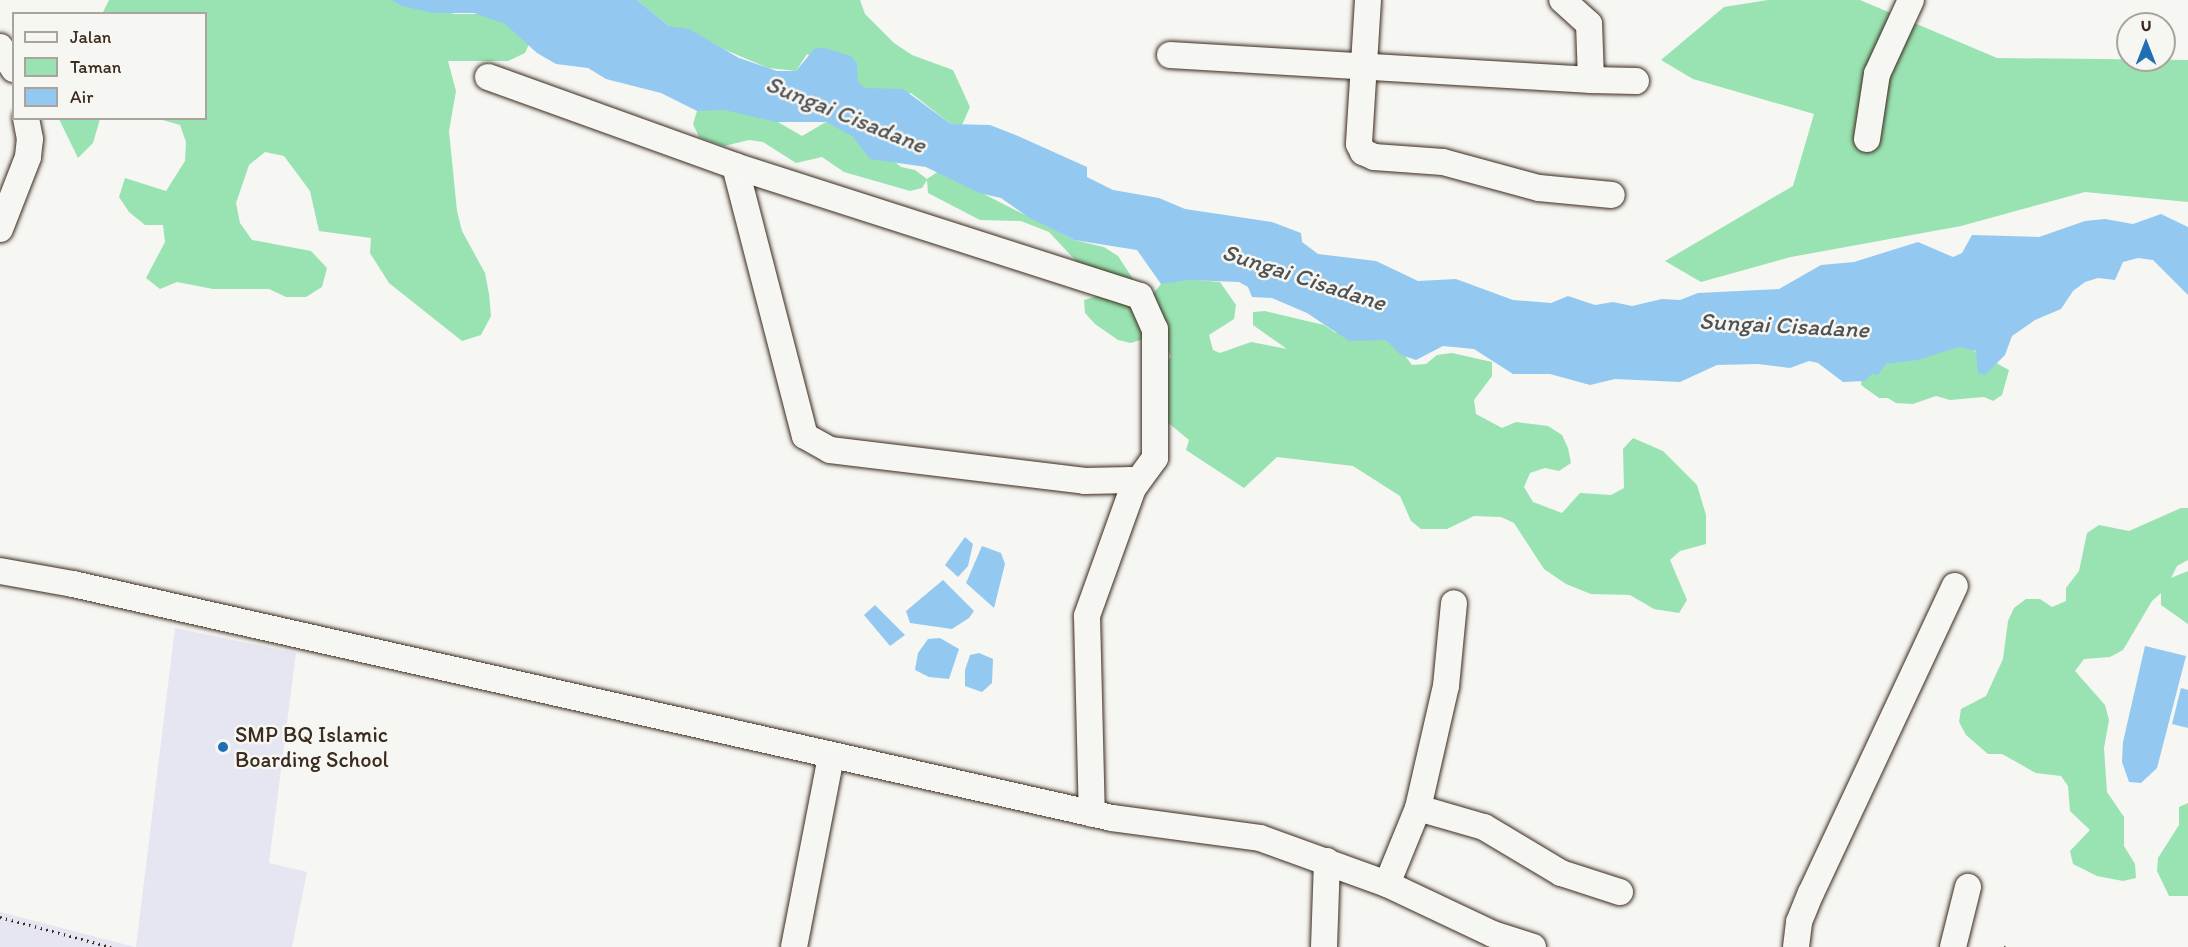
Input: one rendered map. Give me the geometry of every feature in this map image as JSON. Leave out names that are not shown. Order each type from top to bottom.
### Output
[{"type":"street","points":[[1368,0],[1359,144],[1363,152],[1374,157],[1443,162],[1539,188],[1612,195]]},
{"type":"street","points":[[1562,0],[1589,24],[1591,80]]},
{"type":"street","points":[[1867,139],[1877,74],[1911,0]]},
{"type":"street","points":[[0,47],[12,66]]},
{"type":"street","points":[[1170,56],[1636,81]]},
{"type":"street","points":[[488,77],[735,166],[1140,296],[1155,329],[1155,458],[1133,488],[1087,616],[1092,814]]},
{"type":"street","points":[[0,229],[28,157],[30,139],[26,120]]},
{"type":"street","points":[[735,166],[805,436],[830,450],[1085,482],[1130,479],[1133,488]]},
{"type":"street","points":[[0,571],[142,599],[1092,814],[1260,838],[1387,884],[1484,939],[1533,947]]},
{"type":"street","points":[[1796,947],[1798,922],[1955,586]]},
{"type":"street","points":[[1387,884],[1418,808],[1446,686],[1454,603]]},
{"type":"street","points":[[794,947],[831,756]]},
{"type":"street","points":[[1418,808],[1484,827],[1562,873],[1620,892]]},
{"type":"street","points":[[1324,947],[1327,861]]},
{"type":"street","points":[[1953,947],[1968,887]]},
{"type":"path","points":[[0,917],[111,947]]},
{"type":"shaded area","name":"SMP BQ Islamic Boarding School","points":[[175,628],[296,653],[269,863],[307,872],[292,947],[136,947]]},
{"type":"shaded area","points":[[0,912],[135,947],[0,947]]},
{"type":"green space","points":[[109,0],[396,0],[455,14],[495,14],[529,44],[525,53],[508,61],[448,61],[456,91],[449,131],[457,211],[462,231],[485,273],[489,294],[491,316],[481,335],[462,341],[389,283],[370,253],[371,238],[319,231],[310,191],[284,156],[265,152],[249,165],[236,203],[240,223],[252,240],[311,251],[327,268],[322,287],[306,297],[286,297],[269,289],[213,289],[177,282],[160,289],[146,278],[165,242],[163,225],[145,225],[129,212],[119,197],[125,178],[166,191],[185,161],[186,142],[180,125],[162,120],[207,120],[207,12],[103,12]]},
{"type":"green space","points":[[637,0],[860,0],[865,14],[894,43],[912,55],[953,70],[970,107],[962,125],[951,124],[911,93],[863,94],[807,54],[796,71],[768,68],[669,26]]},
{"type":"green space","points":[[1768,0],[1860,0],[1997,58],[2116,59],[2116,72],[2176,72],[2176,60],[2188,60],[2188,202],[2085,192],[1961,226],[1791,257],[1701,282],[1665,261],[1793,186],[1814,114],[1693,79],[1661,60],[1724,7]]},
{"type":"green space","points":[[708,103],[764,114],[802,136],[826,122],[879,148],[901,167],[915,170],[927,179],[939,171],[1074,240],[1104,247],[1118,256],[1139,288],[1153,294],[1161,284],[1174,278],[1220,282],[1236,305],[1234,319],[1209,335],[1213,350],[1220,353],[1251,342],[1287,349],[1253,325],[1253,312],[1265,311],[1324,325],[1336,333],[1394,341],[1412,365],[1426,364],[1437,355],[1452,353],[1492,362],[1492,376],[1474,400],[1476,414],[1502,428],[1516,422],[1548,426],[1562,435],[1568,448],[1571,463],[1559,471],[1545,468],[1530,473],[1524,487],[1533,502],[1562,513],[1580,493],[1611,495],[1624,488],[1623,449],[1633,438],[1663,451],[1697,485],[1706,515],[1706,544],[1680,551],[1670,560],[1687,600],[1679,613],[1654,609],[1630,595],[1591,594],[1566,584],[1544,569],[1514,523],[1501,517],[1474,516],[1447,529],[1421,529],[1411,521],[1400,496],[1353,466],[1277,457],[1244,488],[1186,450],[1189,440],[1160,416],[1152,380],[1171,357],[1166,345],[1155,335],[1131,343],[1118,340],[1095,324],[1085,313],[1084,300],[1098,296],[1108,287],[1077,262],[1049,232],[1021,221],[980,220],[928,193],[927,180],[922,188],[910,191],[844,172],[822,157],[796,163],[763,142],[749,140],[724,146],[712,142],[699,137],[693,124],[697,111]]},
{"type":"green space","points":[[59,120],[100,120],[93,143],[78,158]]},
{"type":"green space","points":[[1960,343],[2009,370],[2002,395],[1993,401],[1984,397],[1950,400],[1936,396],[1913,404],[1896,403],[1888,398],[1879,398],[1861,385],[1862,376],[1898,358],[1953,349]]},
{"type":"green space","points":[[2181,508],[2188,508],[2188,560],[2177,566],[2171,578],[2188,571],[2188,624],[2161,605],[2161,593],[2152,601],[2123,650],[2110,657],[2084,659],[2075,671],[2105,705],[2109,720],[2104,748],[2107,792],[2124,817],[2124,846],[2135,864],[2136,878],[2123,881],[2097,876],[2073,864],[2070,851],[2090,830],[2070,811],[2068,786],[2061,776],[2036,773],[2002,754],[1988,754],[1966,735],[1959,722],[1961,709],[1986,696],[2003,659],[2008,621],[2014,608],[2026,599],[2040,599],[2052,607],[2066,601],[2066,588],[2079,571],[2087,533],[2099,525],[2129,531]]},
{"type":"green space","points":[[2188,803],[2188,896],[2169,896],[2157,871],[2158,858],[2179,825],[2179,807]]},
{"type":"water","name":"Sungai Cisadane","points":[[392,0],[637,0],[669,26],[689,29],[739,58],[777,71],[796,71],[815,48],[824,48],[851,56],[857,63],[858,82],[865,88],[903,89],[951,124],[990,125],[1018,136],[1087,167],[1087,177],[1113,190],[1159,198],[1185,209],[1272,222],[1301,233],[1302,242],[1318,254],[1376,261],[1418,281],[1456,279],[1513,300],[1551,303],[1568,296],[1595,305],[1613,302],[1632,306],[1662,299],[1680,300],[1698,293],[1779,289],[1821,265],[1854,262],[1918,242],[1953,257],[1962,253],[1972,235],[2039,237],[2085,221],[2105,219],[2133,224],[2161,214],[2188,227],[2188,295],[2153,260],[2138,258],[2123,262],[2115,280],[2098,278],[2085,282],[2073,291],[2061,309],[2035,320],[2012,336],[2005,355],[1985,375],[1978,373],[1976,351],[1959,347],[1918,360],[1886,364],[1878,375],[1872,374],[1865,381],[1843,382],[1818,363],[1809,361],[1790,368],[1758,364],[1717,365],[1680,382],[1615,379],[1590,385],[1550,374],[1513,374],[1474,349],[1443,346],[1416,360],[1401,355],[1386,340],[1349,341],[1307,313],[1272,298],[1252,297],[1248,287],[1239,282],[1189,280],[1161,284],[1137,250],[1074,240],[1028,217],[1001,198],[979,193],[926,167],[870,159],[852,136],[826,122],[776,122],[724,110],[697,111],[661,93],[606,79],[588,68],[556,64],[537,53],[505,24],[474,13],[433,13],[402,6]]},
{"type":"water","points":[[965,537],[973,544],[968,566],[958,577],[945,565]]},
{"type":"water","points":[[982,546],[1001,553],[1005,564],[994,608],[966,583]]},
{"type":"water","points":[[943,580],[974,611],[969,618],[952,629],[910,623],[906,611]]},
{"type":"water","points":[[875,605],[905,635],[890,646],[864,615]]},
{"type":"water","points":[[940,638],[959,649],[949,679],[929,677],[915,670],[918,653],[928,639]]},
{"type":"water","points":[[2145,646],[2186,656],[2157,768],[2141,783],[2129,782],[2122,762],[2123,742]]},
{"type":"water","points":[[979,653],[993,659],[992,683],[982,692],[965,686],[965,670],[970,655]]},
{"type":"water","points":[[2181,688],[2188,690],[2188,728],[2172,724]]},
{"type":"place","name":"SMP BQ Islamic Boarding School","points":[[223,747]]}]
